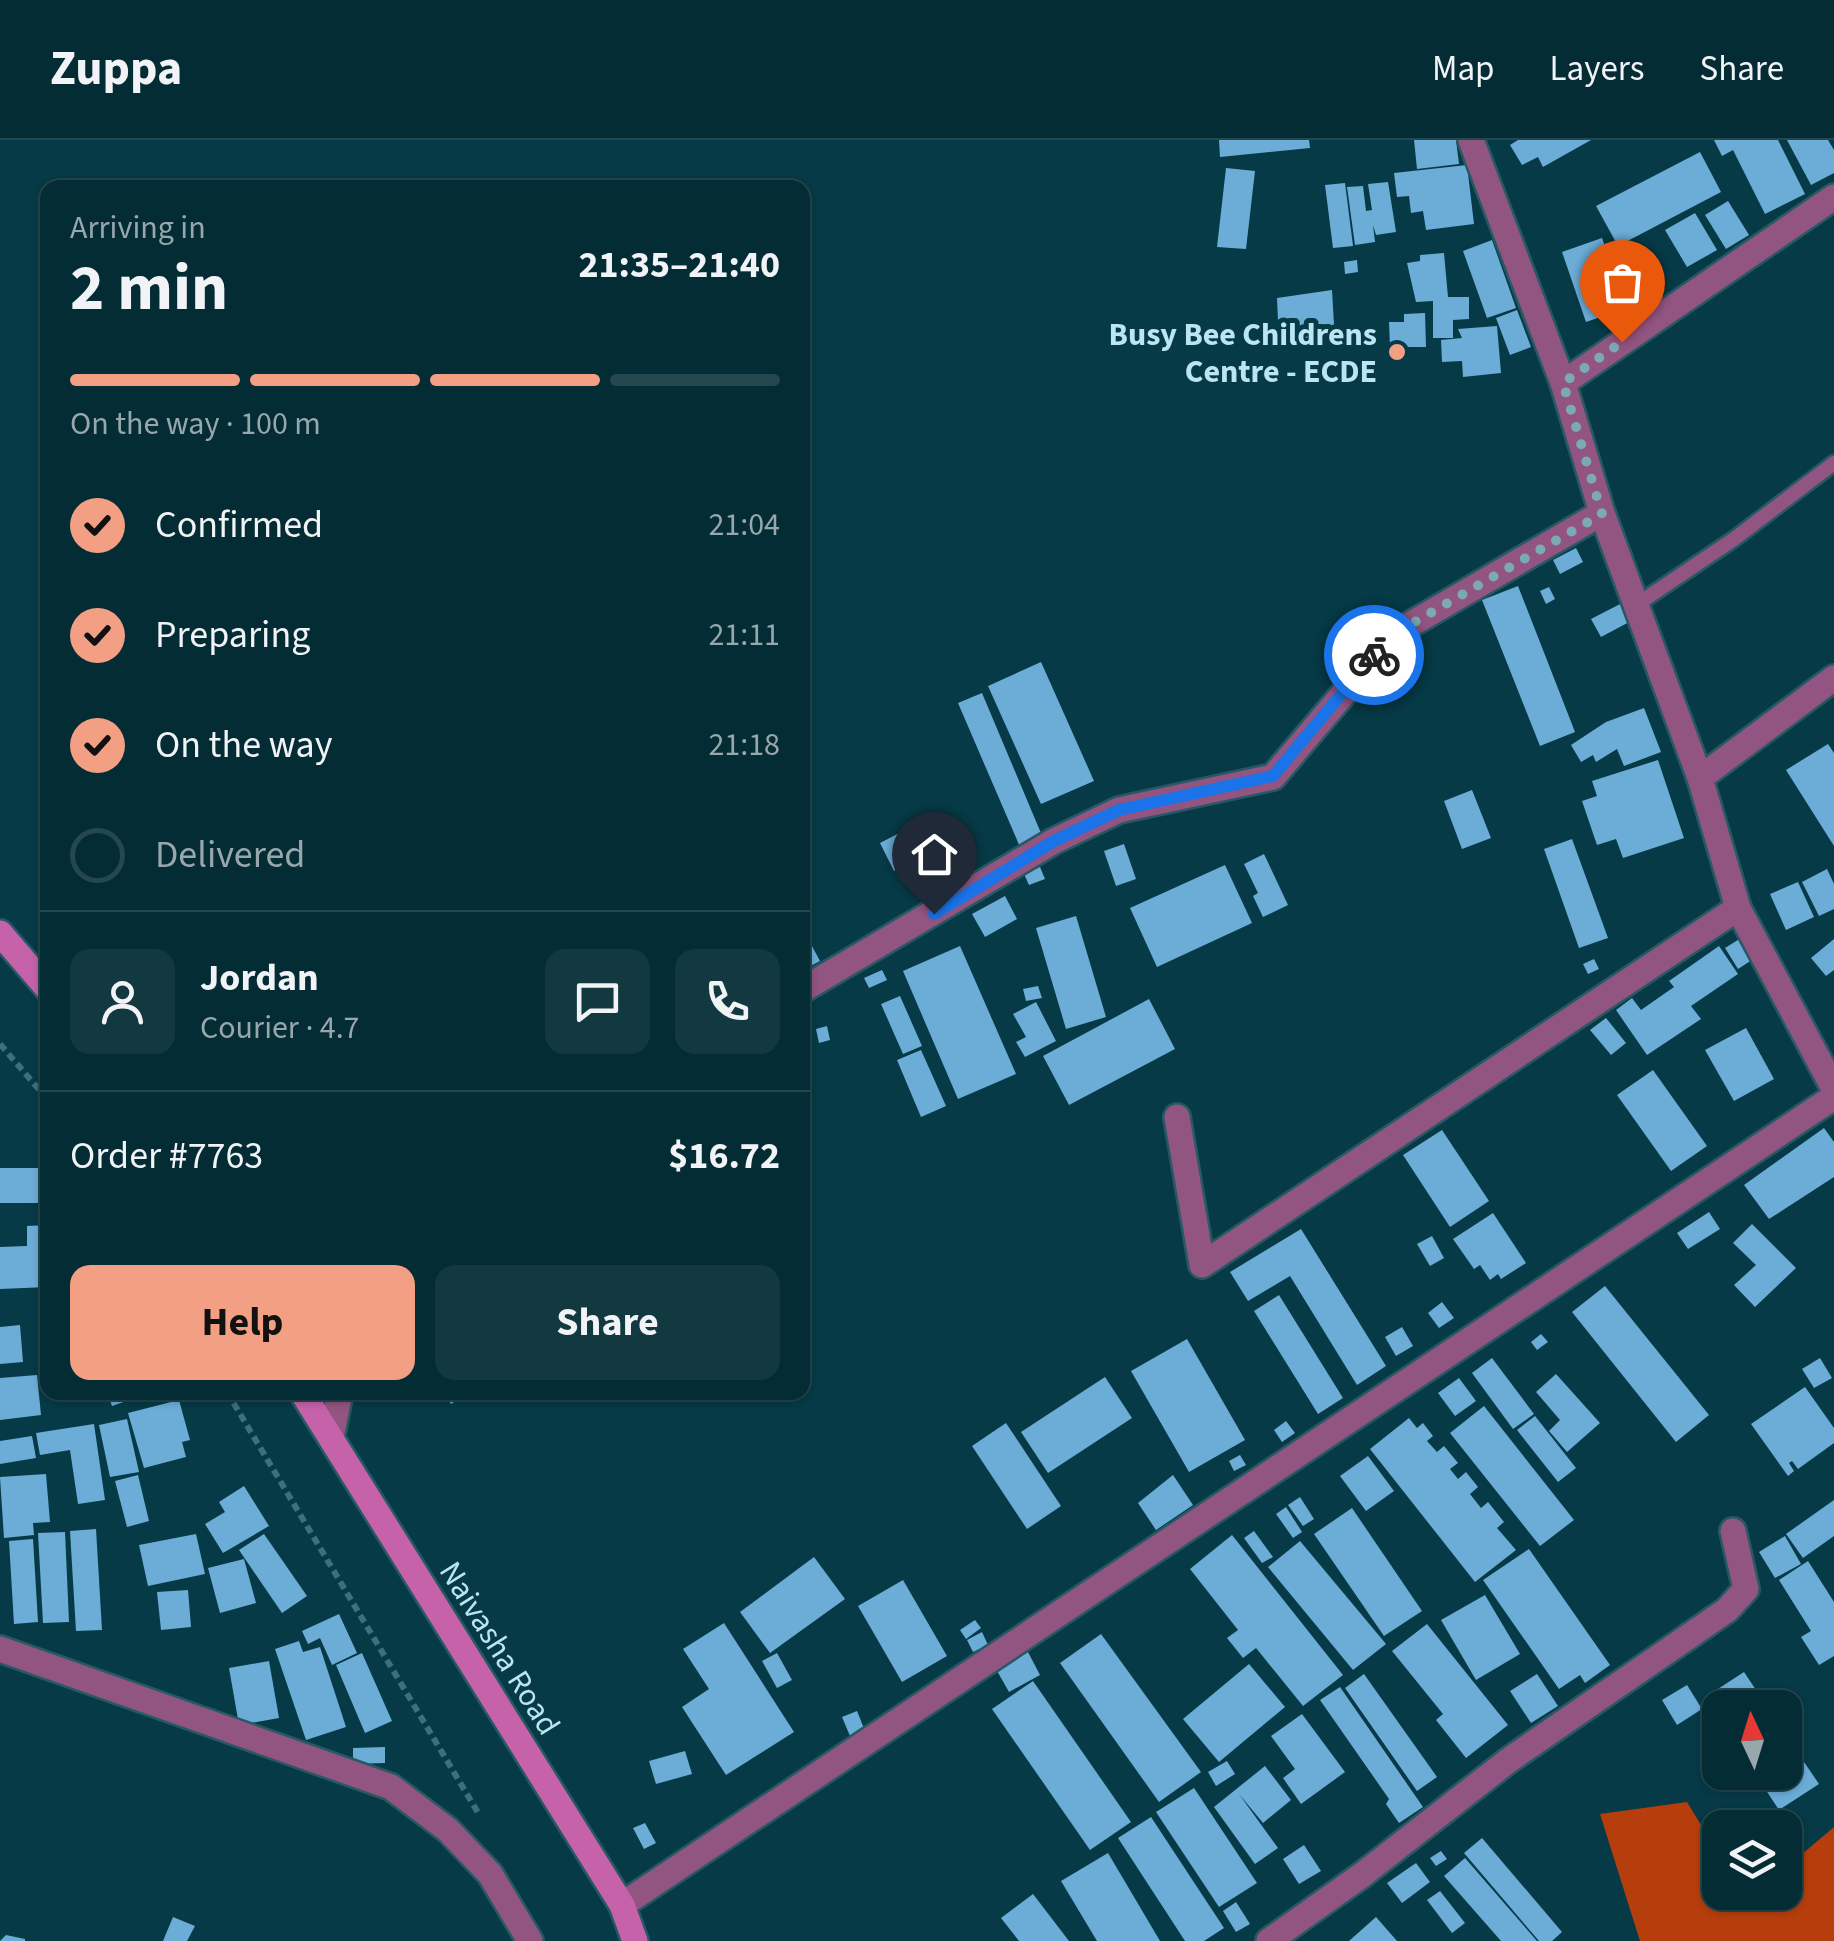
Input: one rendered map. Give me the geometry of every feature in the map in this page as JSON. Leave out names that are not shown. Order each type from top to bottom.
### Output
[{"type":"main road","points":[[0,933],[40,980]]},
{"type":"main road","name":"Naivasha Road","points":[[307,1400],[622,1905],[636,1941]]},
{"type":"street","points":[[1472,140],[1563,383],[1602,514],[1639,603],[1700,778],[1738,908],[1834,1089]]},
{"type":"street","points":[[1563,383],[1834,197]]},
{"type":"street","points":[[810,985],[1054,841],[1119,810],[1273,776],[1394,634],[1602,514]]},
{"type":"street","points":[[1700,778],[1834,678]]},
{"type":"street","points":[[1178,1117],[1202,1265],[1738,908]]},
{"type":"street","points":[[622,1905],[1834,1097]]},
{"type":"street","points":[[331,1438],[338,1400]]},
{"type":"street","points":[[1269,1941],[1362,1876],[1509,1760],[1727,1610],[1746,1589],[1734,1531]]},
{"type":"street","points":[[0,1649],[391,1786],[448,1830],[490,1874],[530,1941]]},
{"type":"lane","points":[[1639,603],[1734,539],[1834,463]]},
{"type":"path","points":[[0,1044],[40,1091]]},
{"type":"path","points":[[232,1400],[484,1822]]},
{"type":"shaded area","points":[[1687,1802],[1702,1827],[1702,1910],[1802,1910],[1802,1854],[1834,1827],[1834,1941],[1640,1941],[1600,1814]]},
{"type":"building","points":[[1219,140],[1309,140],[1310,148],[1220,157]]},
{"type":"building","points":[[1414,140],[1456,140],[1459,164],[1417,169]]},
{"type":"building","points":[[1518,140],[1591,140],[1543,167],[1538,157],[1522,165],[1510,145]]},
{"type":"building","points":[[1714,140],[1778,140],[1805,194],[1765,214],[1733,150],[1722,156]]},
{"type":"building","points":[[1787,140],[1828,140],[1834,150],[1834,173],[1811,185]]},
{"type":"building","points":[[1700,152],[1721,192],[1618,246],[1596,206]]},
{"type":"building","points":[[1467,165],[1474,224],[1426,230],[1423,211],[1411,213],[1409,196],[1397,197],[1394,173]]},
{"type":"building","points":[[1226,168],[1255,171],[1246,249],[1217,247]]},
{"type":"building","points":[[1388,182],[1396,232],[1376,235],[1373,225],[1375,242],[1355,245],[1347,187],[1363,186],[1366,211],[1372,210],[1368,184]]},
{"type":"building","points":[[1345,183],[1353,246],[1333,248],[1325,185]]},
{"type":"building","points":[[1728,201],[1749,235],[1726,249],[1705,215]]},
{"type":"building","points":[[1695,213],[1717,250],[1687,267],[1665,230]]},
{"type":"building","points":[[1602,238],[1627,308],[1586,322],[1562,252]]},
{"type":"building","points":[[1492,240],[1516,308],[1487,318],[1463,251]]},
{"type":"building","points":[[1444,253],[1448,297],[1469,297],[1469,319],[1453,320],[1453,338],[1433,338],[1433,301],[1416,302],[1407,263],[1420,261],[1420,255]]},
{"type":"building","points":[[1357,260],[1358,272],[1345,274],[1344,262]]},
{"type":"building","points":[[1332,290],[1335,341],[1279,344],[1277,298]]},
{"type":"building","points":[[1517,310],[1531,347],[1510,355],[1496,318]]},
{"type":"building","points":[[1425,313],[1426,347],[1390,347],[1389,322],[1404,322],[1404,314]]},
{"type":"building","points":[[1497,326],[1501,373],[1463,377],[1462,361],[1442,362],[1441,340],[1462,338],[1458,329]]},
{"type":"building","points":[[1576,548],[1583,562],[1560,574],[1553,560]]},
{"type":"building","points":[[1518,586],[1575,732],[1540,746],[1482,600]]},
{"type":"building","points":[[1549,587],[1555,599],[1546,604],[1540,591]]},
{"type":"building","points":[[1624,602],[1633,620],[1601,637],[1591,619]]},
{"type":"building","points":[[1041,662],[1094,781],[1041,804],[988,686]]},
{"type":"building","points":[[982,693],[1043,838],[1020,847],[958,703]]},
{"type":"building","points":[[1644,708],[1661,752],[1624,766],[1617,749],[1596,762],[1593,755],[1581,762],[1571,745],[1606,722]]},
{"type":"building","points":[[1828,744],[1834,753],[1834,846],[1786,770]]},
{"type":"building","points":[[1658,760],[1684,838],[1623,858],[1616,839],[1597,845],[1582,801],[1597,796],[1592,781]]},
{"type":"building","points":[[1472,790],[1491,838],[1462,849],[1444,801]]},
{"type":"building","points":[[911,827],[925,856],[894,871],[880,843]]},
{"type":"building","points":[[1572,839],[1608,938],[1579,948],[1544,849]]},
{"type":"building","points":[[1124,844],[1136,879],[1116,886],[1104,851]]},
{"type":"building","points":[[1264,854],[1288,905],[1263,917],[1253,896],[1258,893],[1244,864]]},
{"type":"building","points":[[1225,865],[1252,923],[1157,967],[1130,908]]},
{"type":"building","points":[[1040,867],[1045,879],[1029,885],[1024,874]]},
{"type":"building","points":[[1827,869],[1834,884],[1834,909],[1819,916],[1802,882]]},
{"type":"building","points":[[1798,882],[1814,917],[1786,930],[1770,894]]},
{"type":"building","points":[[1005,896],[1017,919],[985,937],[972,914]]},
{"type":"building","points":[[1076,916],[1106,1017],[1066,1029],[1036,928]]},
{"type":"building","points":[[1741,938],[1755,958],[1738,969],[1725,948]]},
{"type":"building","points":[[1834,939],[1834,970],[1826,976],[1811,958]]},
{"type":"building","points":[[960,946],[1016,1074],[958,1099],[903,971]]},
{"type":"building","points":[[1719,946],[1738,974],[1691,1006],[1701,1019],[1647,1055],[1616,1010],[1632,998],[1641,1010],[1674,987],[1669,981]]},
{"type":"building","points":[[810,947],[820,961],[810,966]]},
{"type":"building","points":[[1594,959],[1599,969],[1588,974],[1583,964]]},
{"type":"building","points":[[882,970],[887,980],[869,988],[864,978]]},
{"type":"building","points":[[1038,986],[1042,998],[1026,1001],[1023,989]]},
{"type":"building","points":[[900,996],[922,1046],[903,1054],[881,1004]]},
{"type":"building","points":[[1149,999],[1175,1049],[1069,1105],[1043,1056]]},
{"type":"building","points":[[1036,1002],[1056,1041],[1025,1057],[1016,1042],[1026,1037],[1013,1014]]},
{"type":"building","points":[[1606,1018],[1626,1043],[1611,1055],[1590,1030]]},
{"type":"building","points":[[827,1026],[830,1040],[819,1043],[816,1029]]},
{"type":"building","points":[[1746,1028],[1774,1079],[1734,1101],[1705,1050]]},
{"type":"building","points":[[921,1050],[946,1106],[921,1117],[897,1060]]},
{"type":"building","points":[[1653,1070],[1707,1146],[1671,1171],[1617,1095]]},
{"type":"building","points":[[1824,1128],[1834,1142],[1834,1177],[1769,1219],[1744,1185]]},
{"type":"building","points":[[1442,1130],[1489,1201],[1450,1227],[1403,1155]]},
{"type":"building","points":[[0,1168],[40,1168],[40,1203],[0,1203]]},
{"type":"building","points":[[1709,1212],[1720,1229],[1688,1249],[1677,1233]]},
{"type":"building","points":[[1493,1213],[1526,1263],[1501,1279],[1498,1274],[1490,1280],[1480,1265],[1474,1269],[1453,1239]]},
{"type":"building","points":[[1752,1224],[1796,1268],[1755,1307],[1734,1285],[1756,1265],[1733,1243]]},
{"type":"building","points":[[40,1225],[40,1287],[0,1289],[0,1247],[27,1246],[27,1226]]},
{"type":"building","points":[[1301,1229],[1386,1366],[1357,1385],[1290,1276],[1248,1301],[1230,1272]]},
{"type":"building","points":[[1432,1236],[1444,1258],[1430,1266],[1417,1244]]},
{"type":"building","points":[[1605,1286],[1709,1415],[1676,1442],[1572,1312]]},
{"type":"building","points":[[1279,1295],[1343,1398],[1318,1414],[1254,1311]]},
{"type":"building","points":[[1442,1302],[1454,1318],[1439,1328],[1428,1313]]},
{"type":"building","points":[[20,1325],[23,1362],[0,1364],[0,1327]]},
{"type":"building","points":[[1402,1327],[1413,1346],[1396,1356],[1385,1337]]},
{"type":"building","points":[[1541,1334],[1548,1342],[1537,1350],[1531,1342]]},
{"type":"building","points":[[1187,1339],[1245,1440],[1189,1472],[1131,1371]]},
{"type":"building","points":[[1492,1358],[1534,1414],[1513,1429],[1472,1373]]},
{"type":"building","points":[[1820,1358],[1832,1378],[1814,1388],[1802,1369]]},
{"type":"building","points":[[1556,1374],[1600,1423],[1567,1452],[1549,1431],[1560,1420],[1536,1392]]},
{"type":"building","points":[[37,1375],[41,1415],[0,1420],[0,1378]]},
{"type":"building","points":[[1105,1377],[1132,1418],[1048,1473],[1021,1432]]},
{"type":"building","points":[[1459,1378],[1476,1401],[1455,1416],[1438,1393]]},
{"type":"building","points":[[1805,1387],[1834,1428],[1834,1443],[1798,1469],[1792,1461],[1789,1463],[1794,1471],[1788,1476],[1751,1424]]},
{"type":"building","points":[[179,1400],[190,1440],[182,1442],[186,1457],[144,1468],[128,1413]]},
{"type":"building","points":[[1484,1406],[1574,1520],[1540,1546],[1450,1433]]},
{"type":"building","points":[[1535,1416],[1576,1468],[1558,1482],[1517,1430]]},
{"type":"building","points":[[1409,1418],[1417,1428],[1423,1423],[1433,1436],[1427,1441],[1437,1452],[1444,1446],[1458,1463],[1450,1469],[1458,1479],[1466,1472],[1478,1487],[1470,1494],[1481,1508],[1488,1502],[1504,1522],[1497,1528],[1516,1550],[1475,1582],[1370,1449]]},
{"type":"building","points":[[127,1419],[139,1472],[110,1477],[99,1425]]},
{"type":"building","points":[[1286,1421],[1295,1433],[1282,1442],[1274,1430]]},
{"type":"building","points":[[1006,1423],[1061,1506],[1027,1529],[972,1446]]},
{"type":"building","points":[[94,1424],[105,1500],[78,1504],[70,1450],[40,1455],[36,1433]]},
{"type":"building","points":[[32,1436],[36,1458],[0,1464],[0,1441]]},
{"type":"building","points":[[1240,1455],[1246,1465],[1234,1471],[1229,1461]]},
{"type":"building","points":[[1368,1456],[1394,1491],[1366,1511],[1340,1476]]},
{"type":"building","points":[[46,1474],[50,1522],[33,1523],[34,1535],[4,1538],[0,1477]]},
{"type":"building","points":[[138,1475],[149,1521],[127,1527],[115,1481]]},
{"type":"building","points":[[1173,1475],[1193,1505],[1156,1530],[1138,1503]]},
{"type":"building","points":[[244,1486],[269,1526],[223,1553],[205,1524],[225,1512],[219,1502]]},
{"type":"building","points":[[1300,1497],[1314,1519],[1303,1526],[1288,1505]]},
{"type":"building","points":[[1834,1500],[1834,1536],[1803,1558],[1786,1534]]},
{"type":"building","points":[[1286,1507],[1302,1532],[1293,1538],[1276,1514]]},
{"type":"building","points":[[1352,1508],[1422,1611],[1384,1636],[1314,1534]]},
{"type":"building","points":[[96,1529],[102,1630],[76,1631],[70,1531]]},
{"type":"building","points":[[1254,1531],[1273,1557],[1262,1563],[1244,1538]]},
{"type":"building","points":[[65,1532],[69,1622],[43,1623],[38,1533]]},
{"type":"building","points":[[196,1534],[205,1574],[148,1586],[139,1545]]},
{"type":"building","points":[[264,1534],[307,1596],[282,1613],[239,1550]]},
{"type":"building","points":[[1232,1535],[1343,1675],[1303,1706],[1256,1648],[1243,1658],[1227,1638],[1238,1630],[1190,1569]]},
{"type":"building","points":[[1785,1536],[1801,1564],[1775,1578],[1759,1552]]},
{"type":"building","points":[[33,1539],[38,1622],[14,1624],[9,1541]]},
{"type":"building","points":[[1300,1541],[1386,1644],[1353,1670],[1268,1567]]},
{"type":"building","points":[[1529,1549],[1610,1665],[1585,1683],[1580,1675],[1559,1689],[1483,1580]]},
{"type":"building","points":[[814,1557],[845,1599],[770,1653],[740,1612]]},
{"type":"building","points":[[244,1559],[256,1603],[220,1613],[208,1568]]},
{"type":"building","points":[[1808,1561],[1834,1602],[1834,1656],[1819,1665],[1801,1637],[1811,1631],[1779,1580]]},
{"type":"building","points":[[903,1580],[947,1656],[902,1682],[858,1606]]},
{"type":"building","points":[[188,1590],[191,1627],[161,1630],[157,1592]]},
{"type":"building","points":[[1485,1595],[1520,1654],[1476,1680],[1441,1620]]},
{"type":"building","points":[[339,1614],[357,1653],[332,1665],[320,1638],[308,1644],[302,1631]]},
{"type":"building","points":[[975,1620],[981,1628],[966,1639],[960,1630]]},
{"type":"building","points":[[724,1623],[794,1732],[726,1775],[682,1707],[709,1689],[683,1649]]},
{"type":"building","points":[[1427,1624],[1508,1725],[1466,1758],[1436,1720],[1443,1714],[1392,1651]]},
{"type":"building","points":[[982,1632],[988,1645],[973,1652],[967,1640]]},
{"type":"building","points":[[1101,1634],[1201,1772],[1159,1802],[1060,1663]]},
{"type":"building","points":[[299,1641],[303,1652],[320,1647],[346,1727],[306,1740],[275,1649]]},
{"type":"building","points":[[1028,1652],[1040,1675],[1009,1692],[996,1669]]},
{"type":"building","points":[[362,1653],[392,1721],[365,1733],[336,1665]]},
{"type":"building","points":[[777,1653],[792,1680],[777,1688],[762,1661]]},
{"type":"building","points":[[269,1661],[279,1718],[239,1725],[229,1668]]},
{"type":"building","points":[[1249,1664],[1285,1707],[1219,1762],[1183,1719]]},
{"type":"building","points":[[1744,1672],[1756,1690],[1716,1690]]},
{"type":"building","points":[[1364,1674],[1437,1777],[1417,1791],[1345,1688]]},
{"type":"building","points":[[1537,1674],[1558,1706],[1531,1723],[1510,1691]]},
{"type":"building","points":[[1033,1681],[1131,1822],[1090,1850],[992,1709]]},
{"type":"building","points":[[1687,1685],[1702,1709],[1677,1725],[1662,1700]]},
{"type":"building","points":[[1340,1687],[1423,1807],[1399,1823],[1386,1804],[1389,1799],[1320,1700]]},
{"type":"building","points":[[857,1711],[865,1731],[850,1736],[842,1717]]},
{"type":"building","points":[[1302,1714],[1345,1772],[1301,1804],[1283,1778],[1295,1769],[1271,1736]]},
{"type":"building","points":[[385,1747],[385,1763],[353,1764],[353,1748]]},
{"type":"building","points":[[685,1751],[692,1774],[656,1784],[649,1761]]},
{"type":"building","points":[[1802,1759],[1819,1784],[1779,1810],[1766,1790],[1802,1790]]},
{"type":"building","points":[[1227,1761],[1235,1774],[1216,1786],[1208,1772]]},
{"type":"building","points":[[1265,1766],[1291,1800],[1263,1823],[1239,1794],[1278,1848],[1255,1864],[1214,1807]]},
{"type":"building","points":[[1194,1788],[1257,1883],[1219,1907],[1156,1812]]},
{"type":"building","points":[[1151,1817],[1224,1928],[1204,1941],[1185,1941],[1118,1838]]},
{"type":"building","points":[[645,1823],[656,1843],[644,1849],[633,1828]]},
{"type":"building","points":[[1482,1838],[1562,1932],[1552,1941],[1539,1941],[1464,1853]]},
{"type":"building","points":[[1304,1845],[1321,1871],[1299,1884],[1283,1859]]},
{"type":"building","points":[[1441,1851],[1447,1859],[1436,1866],[1430,1858]]},
{"type":"building","points":[[1108,1853],[1160,1941],[1097,1941],[1061,1881]]},
{"type":"building","points":[[1465,1858],[1537,1941],[1501,1941],[1444,1876]]},
{"type":"building","points":[[1416,1863],[1430,1882],[1402,1903],[1387,1883]]},
{"type":"building","points":[[1440,1891],[1465,1923],[1452,1933],[1427,1900]]},
{"type":"building","points":[[1033,1894],[1069,1941],[1019,1941],[1001,1918]]},
{"type":"building","points":[[1236,1902],[1250,1924],[1236,1932],[1223,1911]]},
{"type":"building","points":[[173,1917],[195,1926],[187,1941],[163,1941]]},
{"type":"building","points":[[1376,1917],[1397,1941],[1349,1941]]},
{"type":"building","points":[[6,1935],[25,1939],[25,1941],[0,1941]]},
{"type":"way so far","points":[[1374,655],[1394,634],[1602,514],[1563,383],[1622,342]]},
{"type":"place","name":"Busy Bee Childrens Centre - ECDE","points":[[1397,352]]},
{"type":"route","points":[[934,914],[1054,841],[1119,810],[1273,776],[1374,655]]}]
